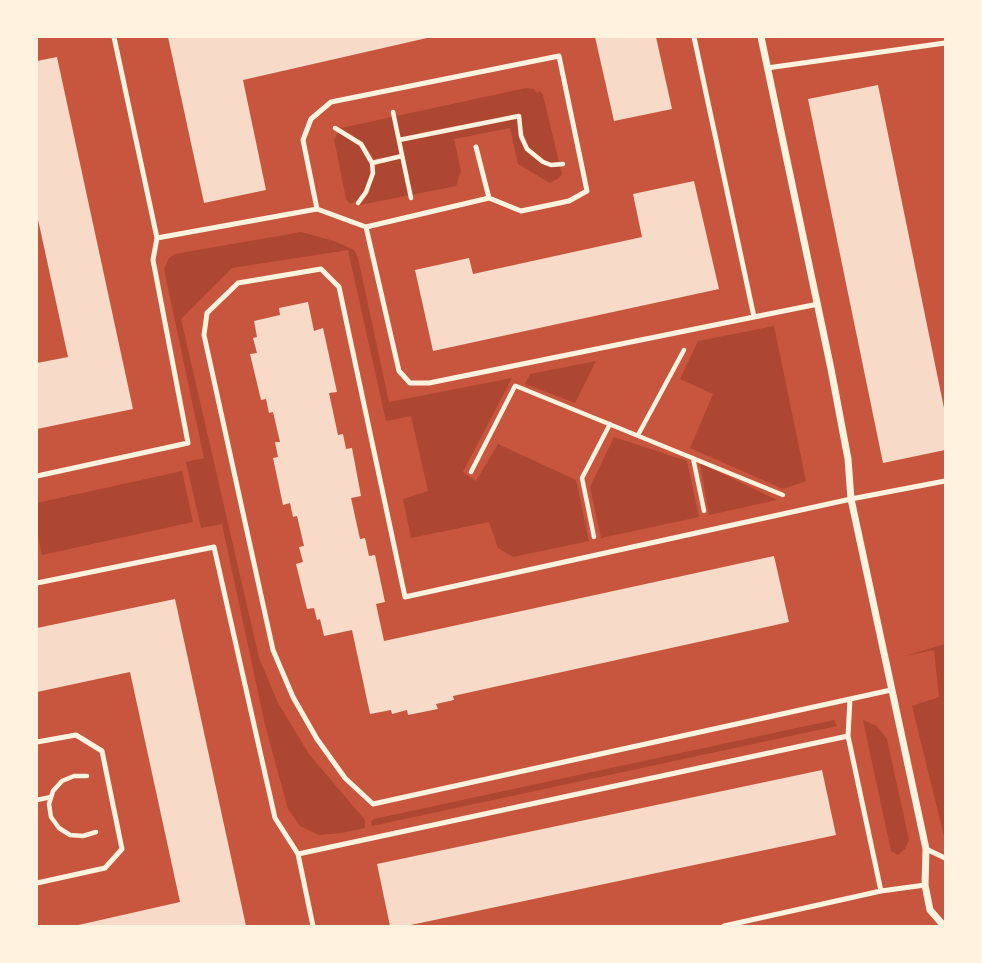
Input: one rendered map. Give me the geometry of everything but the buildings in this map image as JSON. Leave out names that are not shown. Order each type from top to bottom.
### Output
[{"type":"street","points":[[761,37],[818,304],[848,459],[851,499],[926,849],[925,885],[930,910],[944,926]]},
{"type":"lane","points":[[37,476],[188,443],[153,260],[157,238],[114,37]]},
{"type":"lane","points":[[694,37],[754,317]]},
{"type":"lane","points":[[767,68],[945,43]]},
{"type":"lane","points":[[157,238],[317,209],[366,227],[489,198],[521,211],[569,201],[587,191],[559,56],[331,102],[311,120],[303,140],[317,209]]},
{"type":"lane","points":[[476,147],[489,198]]},
{"type":"lane","points":[[366,227],[400,371],[410,383],[429,383],[818,304]]},
{"type":"lane","points":[[891,690],[373,804],[345,778],[317,739],[293,697],[273,650],[204,334],[207,313],[237,283],[321,269],[339,288],[405,597],[851,499],[945,481]]},
{"type":"lane","points":[[37,583],[214,547],[275,818],[298,854],[313,926]]},
{"type":"lane","points":[[850,699],[848,736],[881,891]]},
{"type":"lane","points":[[37,742],[76,735],[102,751],[122,849],[105,868],[37,883]]},
{"type":"lane","points":[[298,854],[848,736]]},
{"type":"lane","points":[[926,849],[945,858]]},
{"type":"lane","points":[[724,926],[881,891],[925,885]]},
{"type":"path","points":[[393,112],[412,199]]},
{"type":"path","points":[[335,128],[361,145],[372,163],[373,173],[366,192],[359,202],[348,209]]},
{"type":"path","points":[[372,163],[402,156]]},
{"type":"path","points":[[638,435],[687,343]]},
{"type":"path","points":[[471,472],[520,376]]},
{"type":"path","points":[[515,386],[693,457],[780,493],[786,498]]},
{"type":"path","points":[[594,540],[582,478],[610,424]]},
{"type":"path","points":[[693,457],[705,516]]},
{"type":"path","points":[[87,776],[74,776],[62,781],[51,797],[51,817],[59,828],[70,835],[83,836],[96,832]]},
{"type":"path","points":[[37,800],[51,797]]},
{"type":"shaded area","points":[[526,88],[534,89],[537,93],[540,91],[543,95],[559,162],[552,163],[543,159],[529,148],[520,114],[419,133],[420,138],[517,119],[526,150],[542,164],[560,166],[562,174],[559,178],[550,183],[518,164],[510,128],[454,139],[461,171],[456,186],[360,205],[369,193],[376,165],[388,162],[387,157],[374,159],[363,142],[341,128]]},
{"type":"shaded area","points":[[339,131],[359,146],[370,164],[364,191],[350,204],[346,199],[334,140]]},
{"type":"shaded area","points":[[301,232],[354,250],[358,258],[389,402],[512,378],[463,472],[476,481],[498,444],[576,480],[589,541],[513,557],[498,548],[489,522],[411,538],[403,499],[428,491],[411,416],[386,421],[348,250],[232,268],[181,319],[259,658],[278,703],[309,754],[365,820],[365,828],[319,835],[300,826],[288,809],[265,725],[222,524],[201,528],[186,462],[204,458],[164,269],[169,258],[175,254]]},
{"type":"shaded area","points":[[774,326],[806,481],[783,489],[690,448],[713,394],[680,379],[698,341]]},
{"type":"shaded area","points":[[596,361],[575,403],[525,384],[530,374]]},
{"type":"shaded area","points":[[614,437],[687,461],[699,517],[601,538],[590,487]]},
{"type":"shaded area","points":[[700,463],[777,500],[709,515]]},
{"type":"shaded area","points":[[182,471],[193,522],[42,555],[37,531],[37,503]]},
{"type":"shaded area","points":[[945,644],[945,840],[912,706],[939,697],[934,650],[905,656]]},
{"type":"shaded area","points":[[834,720],[837,726],[372,826],[371,822],[374,819]]},
{"type":"shaded area","points":[[863,720],[877,726],[887,739],[909,840],[898,855],[891,851]]}]
